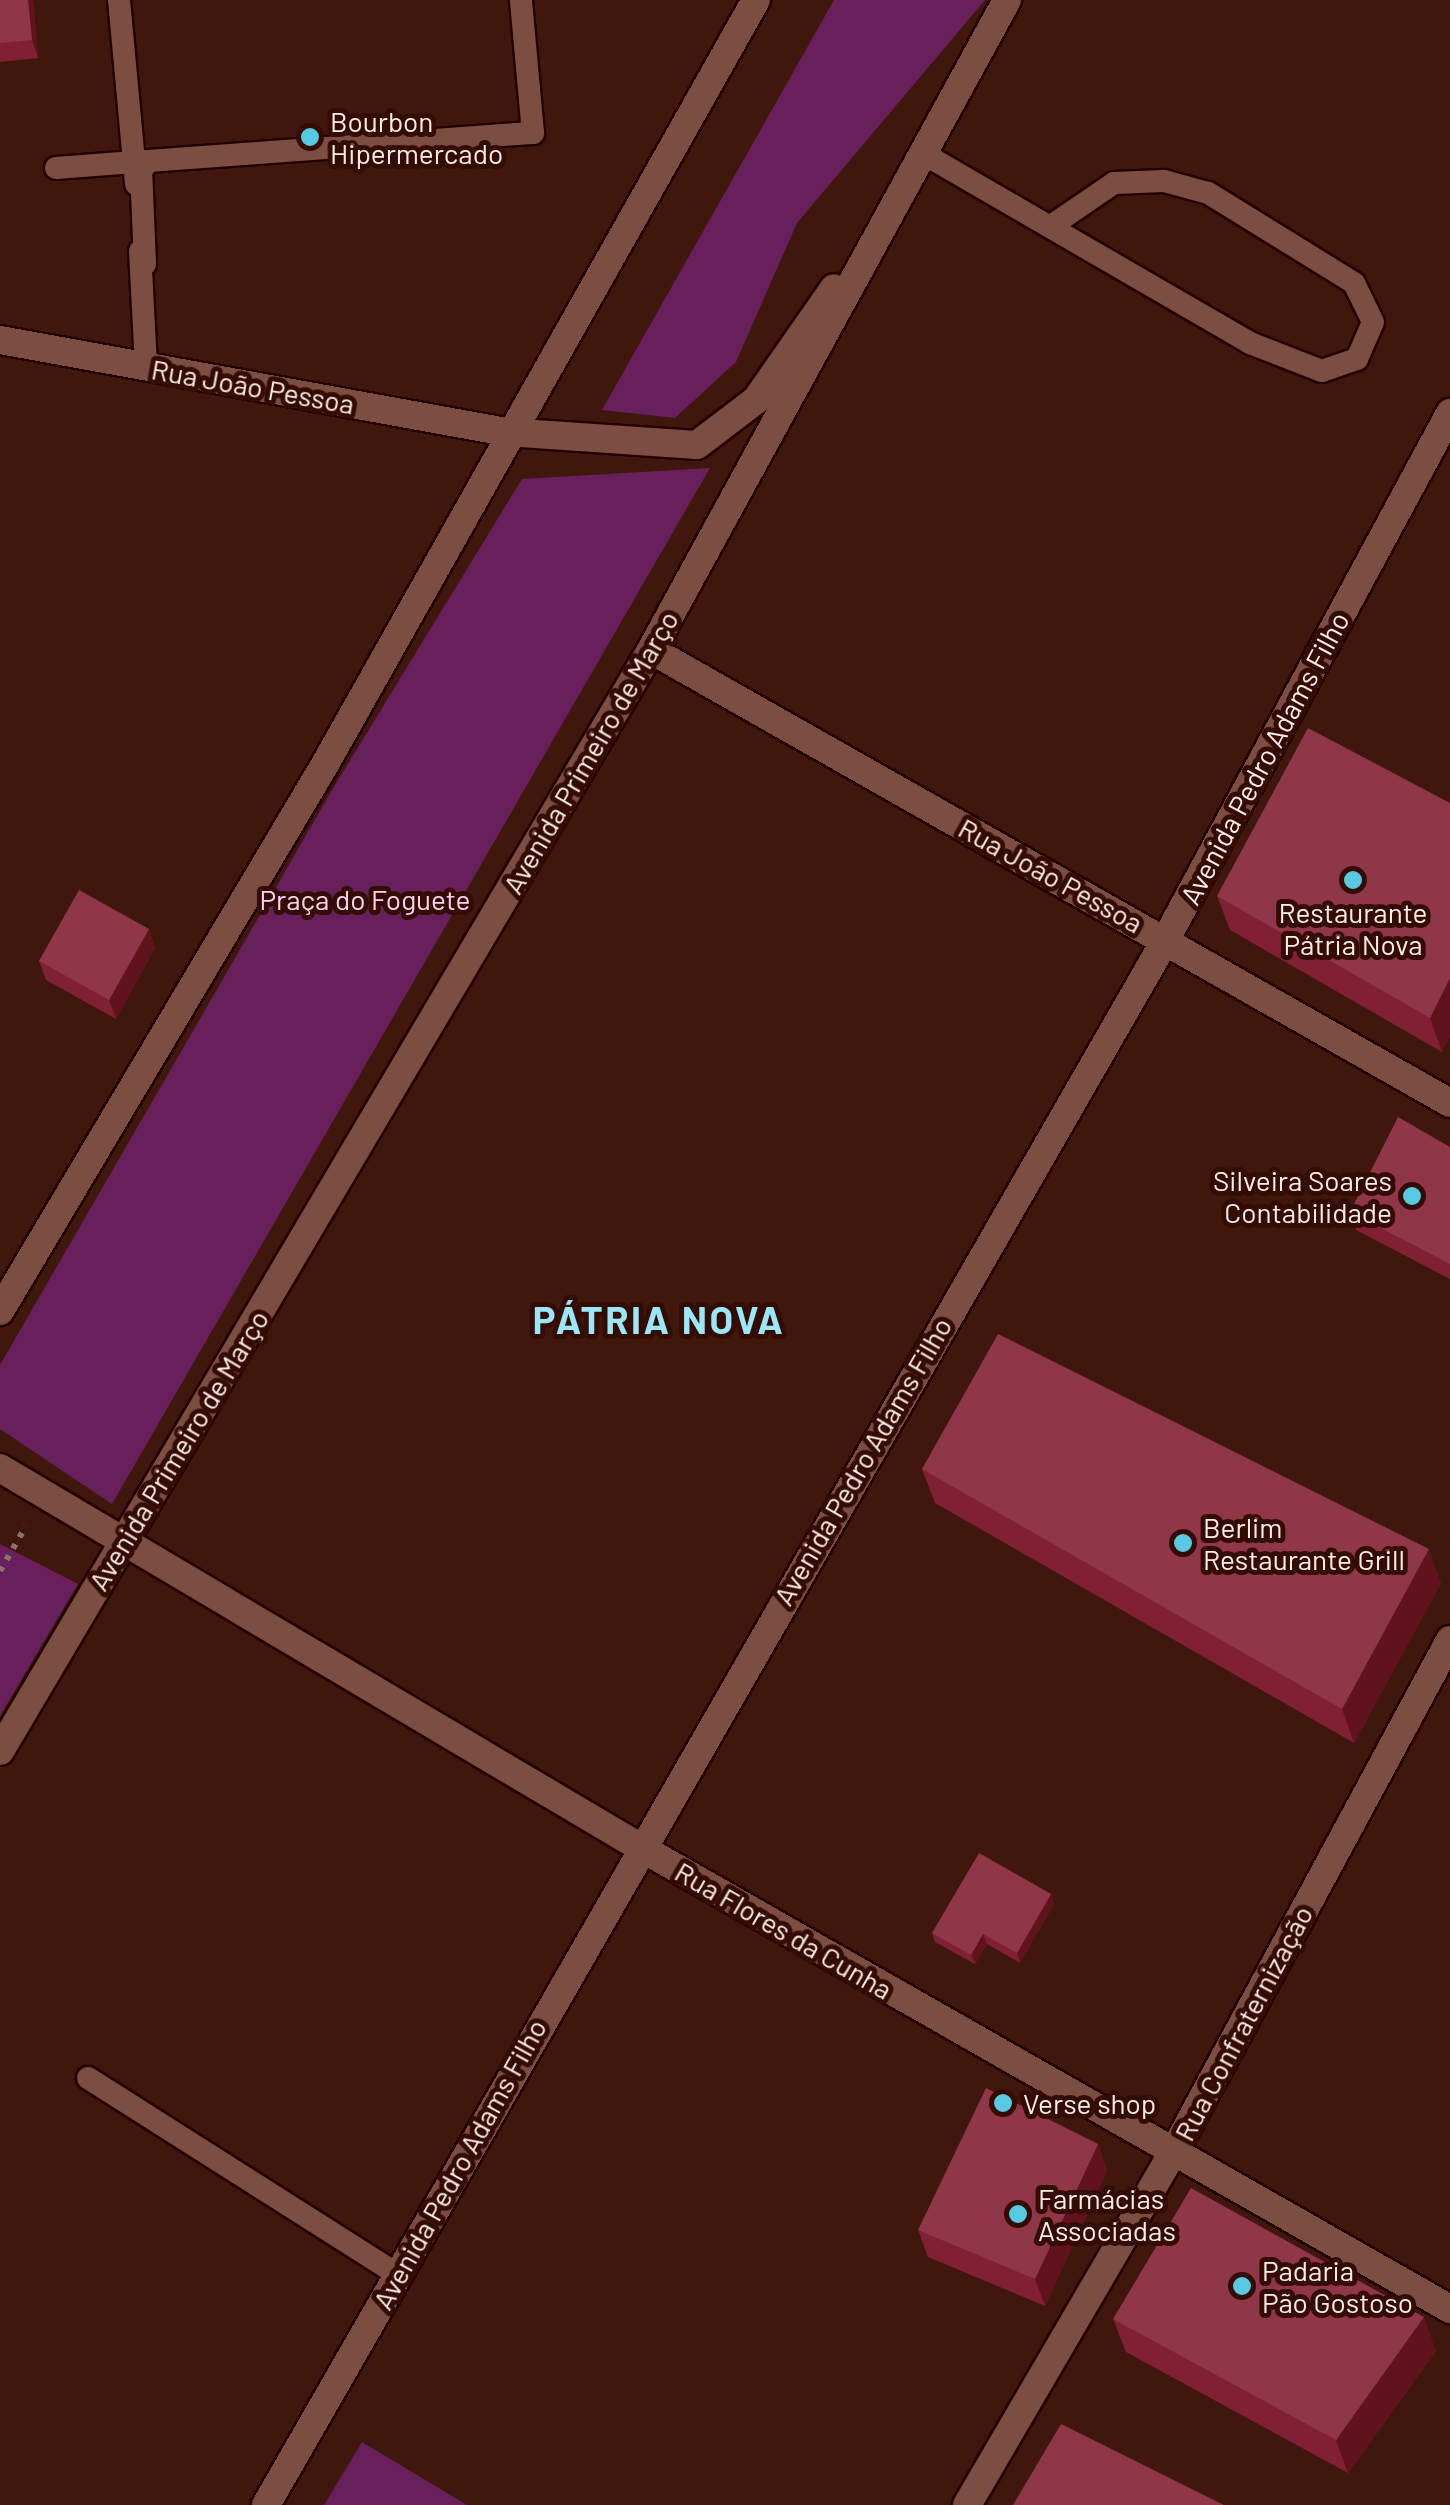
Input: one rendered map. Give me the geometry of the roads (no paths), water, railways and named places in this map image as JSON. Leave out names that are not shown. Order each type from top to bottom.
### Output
[{"type":"main road","points":[[0,1311],[324,766],[506,432],[756,0]]},
{"type":"main road","name":"Avenida Primeiro de Março","points":[[0,1751],[651,650],[1006,0]]},
{"type":"main road","name":"Rua João Pessoa","points":[[0,340],[506,432],[662,449],[728,429],[920,161]]},
{"type":"main road","name":"Avenida Pedro Adams Filho","points":[[266,2505],[638,1846],[1166,939],[1450,413]]},
{"type":"main road","name":"Rua João Pessoa","points":[[651,650],[1450,1103]]},
{"type":"main road","name":"Rua Flores da Cunha","points":[[0,1468],[638,1846],[1450,2309]]},
{"type":"main road","name":"Rua Confraternização","points":[[967,2505],[1173,2153],[1450,1640]]},
{"type":"lane","points":[[118,0],[126,76],[142,162],[146,367]]},
{"type":"lane","points":[[56,168],[533,133],[521,0]]},
{"type":"lane","points":[[920,161],[1051,226],[1250,343],[1322,371],[1357,359],[1373,322],[1354,283],[1208,193],[1164,181],[1114,182],[1051,226]]},
{"type":"lane","points":[[88,2078],[397,2274]]},
{"type":"place","name":"Bourbon Hipermercado","points":[[310,137]]},
{"type":"place","name":"Restaurante Pátria Nova","points":[[1353,880]]},
{"type":"place","name":"Silveira Soares Contabilidade","points":[[1412,1196]]},
{"type":"place","name":"Berlim Restaurante Grill","points":[[1183,1543]]},
{"type":"place","name":"Verse shop","points":[[1003,2103]]},
{"type":"place","name":"Farmácias Associadas","points":[[1018,2214]]},
{"type":"place","name":"Padaria Pão Gostoso","points":[[1242,2286]]},
{"type":"district","name":"PÁTRIA NOVA","points":[[659,1320]]},
{"type":"park label","name":"Praça do Foguete","points":[[365,899]]}]
